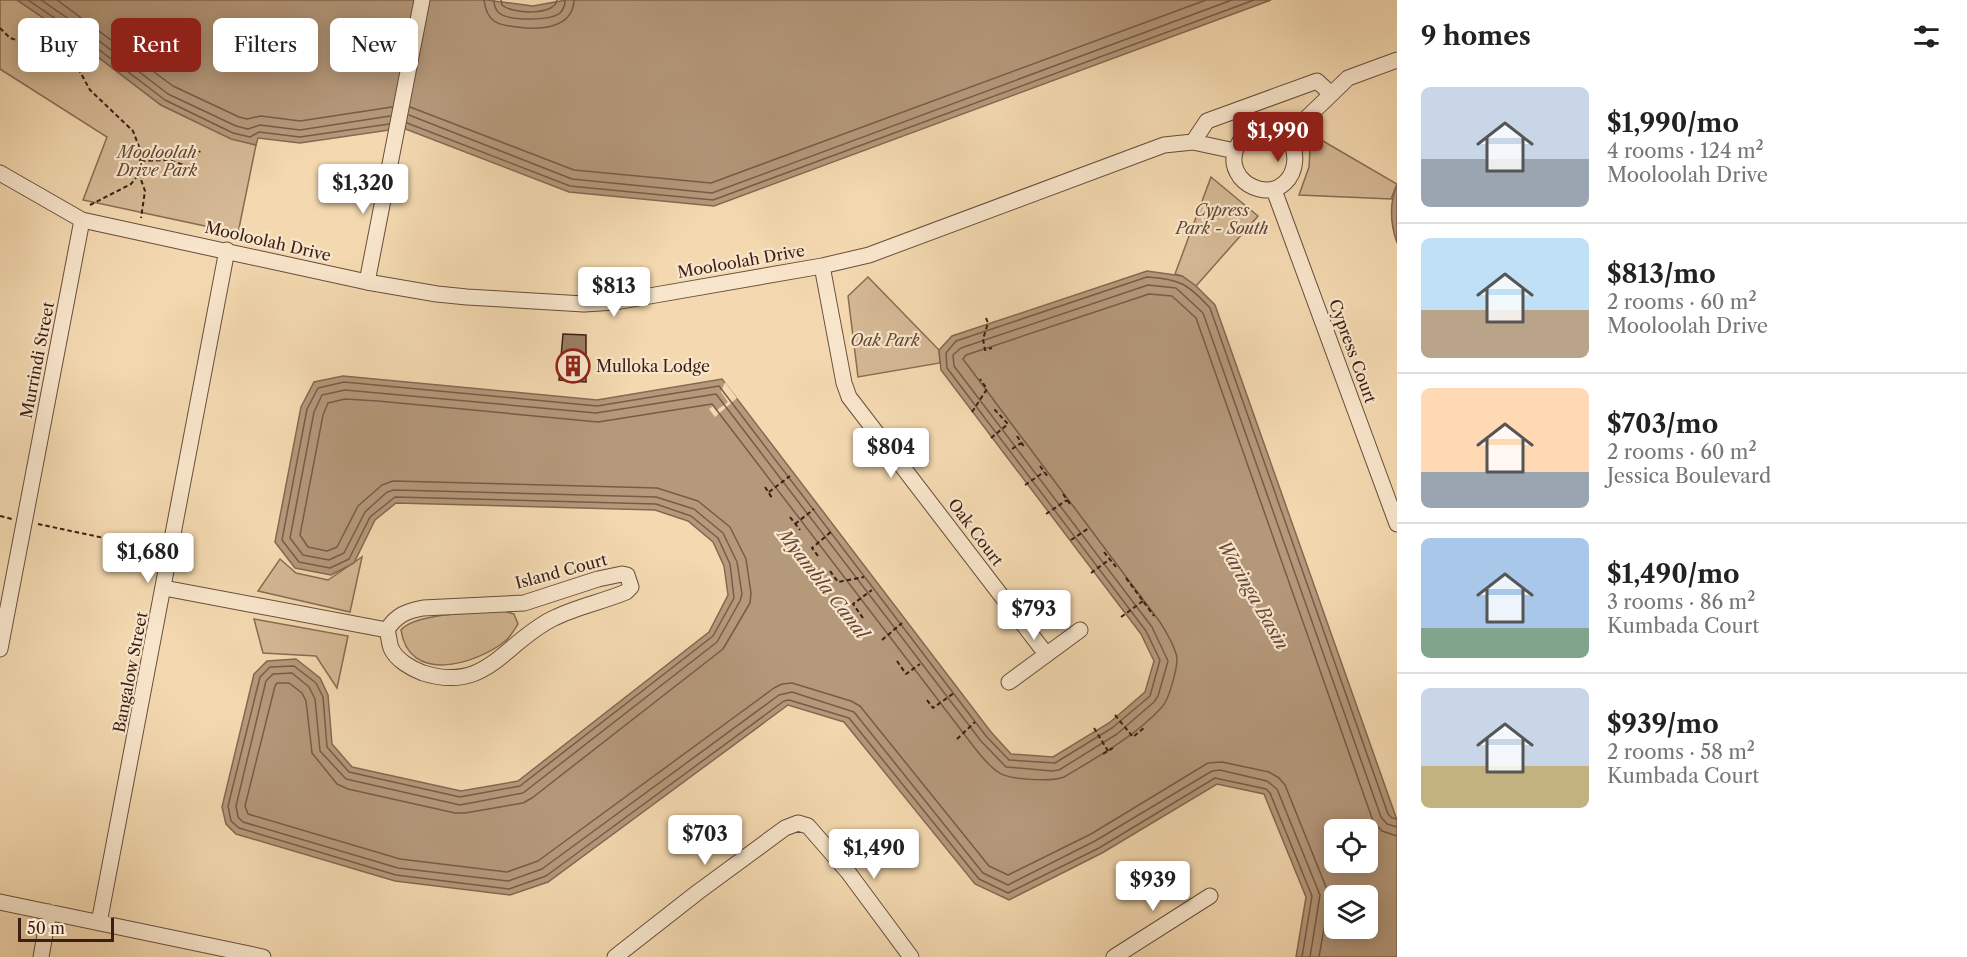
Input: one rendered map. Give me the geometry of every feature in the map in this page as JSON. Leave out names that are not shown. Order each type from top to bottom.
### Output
[{"type":"street","points":[[368,282],[422,0]]},
{"type":"street","points":[[1287,137],[1348,78],[1397,60]]},
{"type":"street","points":[[1193,142],[1207,121],[1317,81],[1330,93]]},
{"type":"street","points":[[1268,128],[1287,137],[1296,156],[1290,177],[1275,190],[1262,190],[1251,187],[1236,172],[1235,151],[1239,141],[1247,133],[1268,128]]},
{"type":"street","name":"Mooloolah Drive","points":[[0,173],[82,220],[368,282],[437,294],[584,304],[615,302],[822,266],[869,255],[1164,144],[1193,142],[1235,151]]},
{"type":"street","name":"Cypress Court","points":[[1275,190],[1397,524]]},
{"type":"street","name":"Murrindi Street","points":[[0,649],[82,220]]},
{"type":"street","name":"Bangalow Street","points":[[99,923],[228,250]]},
{"type":"street","name":"Oak Court","points":[[822,266],[844,383],[849,397],[1046,654]]},
{"type":"street","name":"Island Court","points":[[621,574],[627,575],[631,587],[626,592],[554,618],[533,630],[478,673],[459,678],[443,678],[409,667],[391,649],[387,630],[395,618],[410,610],[524,603],[621,574]]},
{"type":"street","points":[[164,588],[387,630]]},
{"type":"street","points":[[524,603],[533,630]]},
{"type":"street","points":[[1009,682],[1080,630]]},
{"type":"street","points":[[615,957],[785,828],[798,823],[808,826],[848,872],[911,957]]},
{"type":"street","points":[[1114,957],[1210,896]]},
{"type":"street","points":[[0,902],[263,957]]},
{"type":"street","points":[[41,957],[49,912]]},
{"type":"path","points":[[0,28],[9,38],[61,54],[79,70],[90,90],[133,131],[141,152],[139,174],[145,191],[141,210],[141,232]]},
{"type":"path","points":[[141,161],[169,160],[190,167],[200,150]]},
{"type":"path","points":[[90,205],[131,184],[139,174]]},
{"type":"path","points":[[986,318],[988,323],[983,339],[985,350],[992,348]]},
{"type":"path","points":[[972,412],[987,389],[980,378]]},
{"type":"path","points":[[991,438],[1008,424],[994,409]]},
{"type":"path","points":[[1017,436],[1025,448]]},
{"type":"path","points":[[1011,449],[1021,443]]},
{"type":"path","points":[[1040,465],[1047,477]]},
{"type":"path","points":[[1025,485],[1044,472]]},
{"type":"path","points":[[769,492],[790,476]]},
{"type":"path","points":[[765,487],[772,498]]},
{"type":"path","points":[[1063,494],[1070,504]]},
{"type":"path","points":[[1046,514],[1067,500]]},
{"type":"path","points":[[795,524],[814,508]]},
{"type":"path","points":[[0,516],[171,551]]},
{"type":"path","points":[[790,517],[800,530]]},
{"type":"path","points":[[1071,540],[1089,528]]},
{"type":"path","points":[[818,556],[812,548],[832,531]]},
{"type":"path","points":[[1104,552],[1116,567]]},
{"type":"path","points":[[1091,573],[1110,559]]},
{"type":"path","points":[[830,571],[838,582],[864,577]]},
{"type":"path","points":[[1126,578],[1154,616]]},
{"type":"path","points":[[863,618],[853,604],[872,590]]},
{"type":"path","points":[[1121,616],[1143,601]]},
{"type":"path","points":[[882,640],[902,623]]},
{"type":"path","points":[[897,661],[906,674],[920,664]]},
{"type":"path","points":[[927,700],[933,708],[954,693]]},
{"type":"path","points":[[1115,715],[1132,737],[1145,727]]},
{"type":"path","points":[[957,739],[975,722]]},
{"type":"path","points":[[1094,728],[1108,751]]},
{"type":"path","points":[[1103,754],[1113,748]]},
{"type":"green space","name":"Mooloolah Drive Park","points":[[0,0],[17,0],[43,18],[18,18],[18,72],[99,72],[99,58],[111,67],[111,72],[118,72],[161,105],[231,138],[256,145],[238,233],[83,200],[107,137],[0,69]]},
{"type":"green space","points":[[1311,134],[1397,184],[1391,199],[1299,195],[1309,167]]},
{"type":"green space","name":"Cypress Park - South","points":[[1211,177],[1258,216],[1196,286],[1175,274]]},
{"type":"green space","name":"Oak Park","points":[[868,277],[939,350],[940,363],[858,377],[848,296]]},
{"type":"green space","points":[[362,557],[350,612],[258,591],[280,559],[296,573],[328,580]]},
{"type":"green space","points":[[501,610],[514,614],[518,624],[510,636],[491,650],[460,663],[429,664],[416,658],[406,647],[401,630],[408,624],[432,617]]},
{"type":"green space","points":[[254,619],[348,636],[337,688],[316,656],[263,653]]},
{"type":"water","points":[[17,0],[486,0],[533,6],[566,0],[1271,0],[714,206],[569,192],[403,128],[300,143],[258,138],[256,145],[231,139],[161,105],[118,72],[201,72],[201,18],[111,18],[111,67],[99,58],[99,18],[43,18]]},
{"type":"water","points":[[1397,184],[1397,243],[1391,214]]},
{"type":"water","points":[[1147,271],[1182,276],[1215,305],[1397,820],[1397,957],[1296,957],[1306,897],[1264,794],[1217,784],[1102,853],[1009,900],[975,884],[844,722],[788,705],[548,882],[510,895],[395,881],[236,834],[226,824],[222,807],[254,674],[267,661],[296,659],[320,678],[328,695],[332,744],[352,767],[461,791],[518,781],[709,632],[728,595],[724,566],[713,542],[688,521],[655,510],[396,503],[375,520],[354,563],[331,575],[295,568],[275,542],[301,407],[314,382],[343,376],[597,400],[722,379],[991,732],[1011,754],[1053,757],[1109,723],[1145,692],[1154,661],[1141,634],[941,370],[939,350],[952,336]]},
{"type":"pier","points":[[725,382],[737,398],[715,417],[709,409],[713,406],[717,410],[728,402],[721,392]]},
{"type":"building","name":"Mulloka Lodge","points":[[563,334],[586,335],[586,382],[559,380]]},
{"type":"place","name":"Mulloka Lodge","points":[[573,366]]},
{"type":"water label","name":"Myambla Canal","points":[[823,584]]},
{"type":"water label","name":"Waringa Basin","points":[[1253,595]]}]
